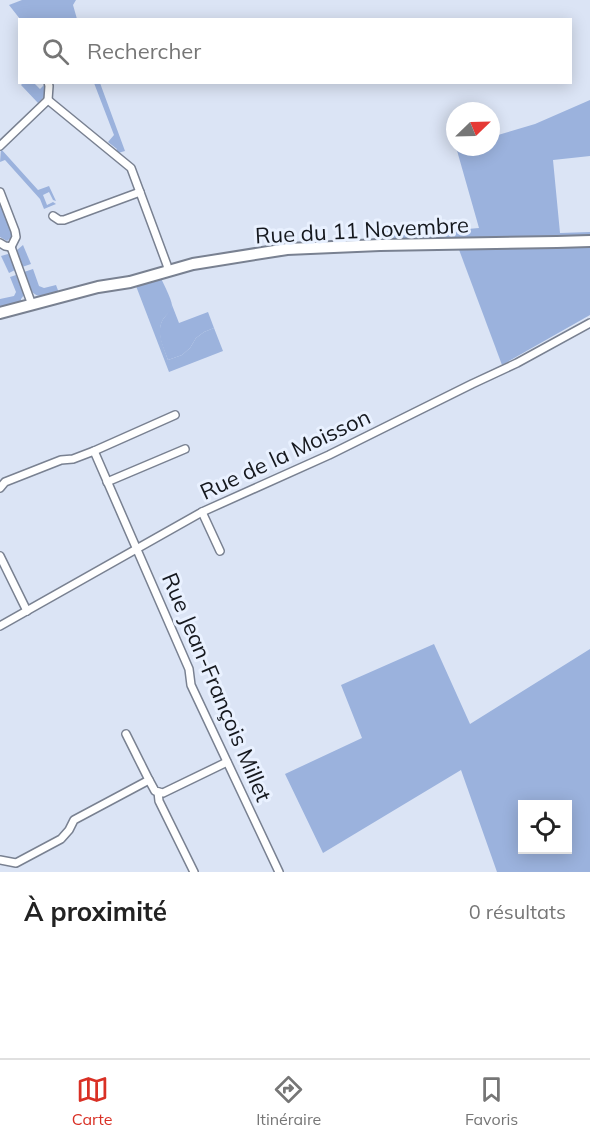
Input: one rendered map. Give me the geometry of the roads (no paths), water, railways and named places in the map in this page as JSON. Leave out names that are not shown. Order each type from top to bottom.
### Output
[{"type":"street","points":[[0,146],[48,100],[48,84]]},
{"type":"street","points":[[48,100],[131,168],[168,271]]},
{"type":"street","points":[[0,192],[15,231],[16,237],[11,247],[32,305]]},
{"type":"street","points":[[53,216],[64,220],[140,192]]},
{"type":"street","name":"Rue du 11 Novembre","points":[[0,313],[98,287],[130,282],[193,264],[306,248],[380,244],[590,241]]},
{"type":"street","points":[[0,243],[11,247]]},
{"type":"street","name":"Rue de la Moisson","points":[[0,626],[202,512],[381,430],[517,363],[590,323]]},
{"type":"street","points":[[0,488],[5,482],[94,451],[175,415]]},
{"type":"street","points":[[107,482],[185,449]]},
{"type":"street","name":"Rue Jean-François Millet","points":[[94,451],[189,669],[191,685],[279,872]]},
{"type":"street","points":[[202,512],[220,551]]},
{"type":"street","points":[[0,556],[27,611]]},
{"type":"street","points":[[126,734],[155,791],[158,792],[162,793],[227,762]]},
{"type":"street","points":[[0,860],[16,863],[61,839],[69,830],[74,819],[149,780]]},
{"type":"street","points":[[158,792],[159,801],[192,871]]}]
